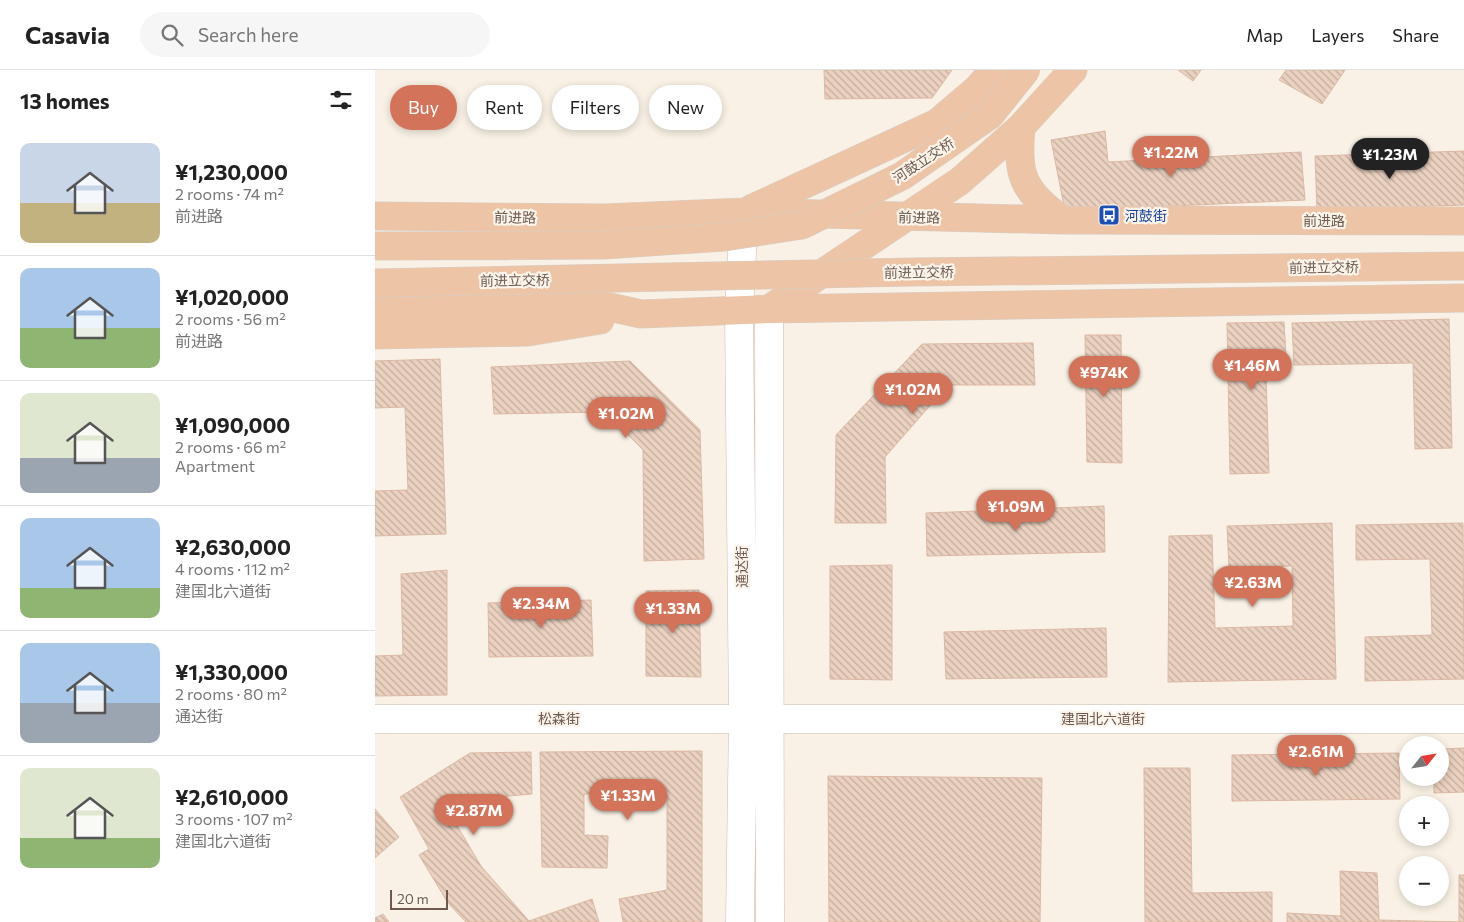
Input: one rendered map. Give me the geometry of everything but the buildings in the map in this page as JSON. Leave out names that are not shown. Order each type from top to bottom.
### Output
[{"type":"highway","points":[[744,212],[937,123],[977,89],[994,70]]},
{"type":"highway","name":"河鼓立交桥","points":[[375,246],[604,245],[724,237],[802,225],[910,171],[990,115],[1025,70]]},
{"type":"highway","points":[[769,309],[960,181],[1021,126],[1073,70]]},
{"type":"highway","points":[[1021,126],[1019,148],[1021,169],[1026,186],[1036,200],[1062,220]]},
{"type":"highway","name":"前进路","points":[[375,216],[605,218],[744,212],[1062,220],[1464,220]]},
{"type":"highway","name":"前进立交桥","points":[[375,283],[893,273],[1464,266]]},
{"type":"highway","points":[[375,335],[528,332],[641,314],[739,312],[769,309],[1464,298]]},
{"type":"highway","points":[[375,311],[605,306],[641,314]]},
{"type":"main road","name":"通达街","points":[[740,922],[743,718],[739,312],[744,212]]},
{"type":"main road","name":"通达街","points":[[769,309],[770,922]]},
{"type":"main road","name":"建国北六道街","points":[[743,718],[1464,719]]},
{"type":"main road","name":"松森街","points":[[375,719],[743,718]]},
{"type":"place","name":"河鼓街","points":[[1109,215]]}]
